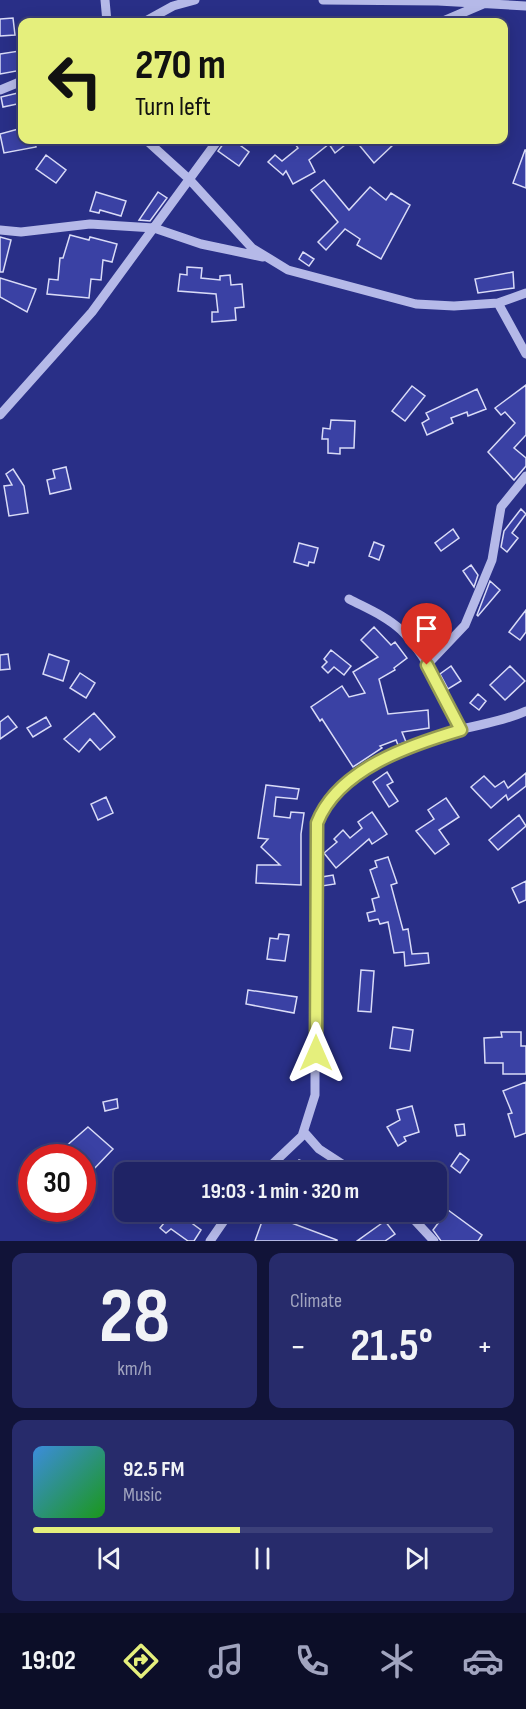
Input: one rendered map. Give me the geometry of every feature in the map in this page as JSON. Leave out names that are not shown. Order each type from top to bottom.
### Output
[{"type":"street","points":[[105,0],[107,18]]},
{"type":"street","points":[[151,18],[172,6],[195,0]]},
{"type":"street","points":[[323,0],[484,4],[499,2],[526,6]]},
{"type":"street","points":[[451,18],[484,4]]},
{"type":"street","points":[[0,90],[18,83]]},
{"type":"street","points":[[150,144],[189,179],[264,258]]},
{"type":"street","points":[[0,415],[92,312],[215,144]]},
{"type":"street","points":[[0,230],[21,232],[90,224],[154,228],[201,244],[264,258],[305,276],[416,304],[454,306],[498,303],[526,293]]},
{"type":"street","points":[[498,303],[526,354]]},
{"type":"street","points":[[427,665],[465,625],[492,560],[501,507],[526,476]]},
{"type":"street","points":[[349,598],[388,619],[400,629],[427,665],[461,730]]},
{"type":"street","points":[[275,1162],[299,1141],[315,1095],[317,823],[324,807],[377,762],[430,739],[525,714]]},
{"type":"street","points":[[304,1132],[319,1149],[339,1162]]},
{"type":"street","points":[[210,1241],[223,1222]]},
{"type":"street","points":[[416,1222],[434,1241]]},
{"type":"building","points":[[13,18],[15,35],[0,36],[0,19]]},
{"type":"building","points":[[18,51],[18,71],[0,74],[0,54]]},
{"type":"building","points":[[18,93],[18,104],[3,107],[1,97]]},
{"type":"building","points":[[18,129],[18,144],[36,144],[36,147],[4,153],[0,134]]},
{"type":"building","points":[[223,144],[238,144],[249,152],[239,166],[218,151]]},
{"type":"building","points":[[295,144],[329,144],[309,160],[315,172],[293,184],[286,171],[283,175],[268,162],[275,155],[282,161],[298,148]]},
{"type":"building","points":[[329,144],[345,145],[335,153]]},
{"type":"building","points":[[358,144],[394,144],[374,163]]},
{"type":"building","points":[[526,150],[526,188],[513,183]]},
{"type":"building","points":[[46,155],[66,170],[56,183],[36,169]]},
{"type":"building","points":[[324,180],[349,210],[370,187],[386,200],[391,193],[410,205],[381,259],[357,245],[360,239],[345,229],[326,250],[318,242],[338,222],[311,190]]},
{"type":"building","points":[[96,192],[126,201],[121,216],[100,210],[99,213],[90,211]]},
{"type":"building","points":[[158,192],[167,198],[150,221],[139,220]]},
{"type":"building","points":[[70,235],[117,244],[112,262],[103,260],[101,280],[91,279],[89,298],[47,294],[49,279],[58,280],[60,258],[63,258]]},
{"type":"building","points":[[0,237],[11,240],[3,272],[0,272]]},
{"type":"building","points":[[303,252],[314,259],[309,266],[299,259]]},
{"type":"building","points":[[187,267],[202,268],[201,278],[220,280],[220,276],[230,275],[231,285],[242,284],[244,307],[235,308],[236,320],[212,322],[212,312],[218,312],[216,294],[178,291],[180,274],[187,275]]},
{"type":"building","points":[[513,272],[514,288],[478,293],[475,279]]},
{"type":"building","points":[[0,278],[36,289],[27,312],[0,297]]},
{"type":"building","points":[[526,385],[526,435],[514,448],[526,458],[526,466],[514,480],[488,452],[515,423],[505,412],[501,415],[495,408]]},
{"type":"building","points":[[412,386],[425,396],[405,421],[392,411]]},
{"type":"building","points":[[477,389],[486,409],[468,416],[467,412],[451,418],[453,423],[427,435],[422,423],[429,419],[426,413]]},
{"type":"building","points":[[331,420],[355,421],[354,448],[340,448],[340,454],[328,453],[328,439],[322,439],[323,428],[330,429]]},
{"type":"building","points":[[66,467],[71,489],[50,494],[47,480],[55,478],[53,470]]},
{"type":"building","points":[[13,469],[24,486],[28,513],[9,516],[4,486],[12,485],[6,474]]},
{"type":"building","points":[[521,509],[526,514],[512,533],[518,538],[507,552],[501,547],[504,531]]},
{"type":"building","points":[[453,529],[459,538],[441,551],[435,543]]},
{"type":"building","points":[[374,542],[384,546],[379,560],[369,556]]},
{"type":"building","points":[[299,543],[318,548],[314,563],[309,562],[308,566],[294,562]]},
{"type":"building","points":[[471,565],[478,575],[474,587],[463,571]]},
{"type":"building","points":[[490,581],[500,590],[478,616],[477,615]]},
{"type":"building","points":[[526,610],[526,632],[520,640],[509,632]]},
{"type":"building","points":[[374,627],[391,645],[395,642],[407,658],[394,668],[395,670],[379,679],[388,714],[428,710],[429,728],[402,732],[406,742],[398,745],[396,740],[380,746],[382,748],[353,767],[322,719],[320,721],[311,707],[342,686],[349,697],[365,693],[353,672],[378,657],[361,640]]},
{"type":"building","points":[[331,650],[351,666],[344,675],[334,667],[328,673],[322,667],[327,662],[324,659]]},
{"type":"building","points":[[8,654],[10,669],[0,670],[0,655]]},
{"type":"building","points":[[49,654],[69,661],[63,681],[43,674]]},
{"type":"building","points":[[451,666],[461,681],[448,689],[440,674]]},
{"type":"building","points":[[510,666],[525,681],[505,700],[490,685]]},
{"type":"building","points":[[80,673],[95,683],[86,698],[70,688]]},
{"type":"building","points":[[478,694],[486,701],[479,710],[470,703]]},
{"type":"building","points":[[94,713],[115,737],[100,750],[90,739],[79,752],[64,739]]},
{"type":"building","points":[[8,716],[17,727],[0,739],[0,722]]},
{"type":"building","points":[[46,717],[51,726],[33,737],[27,728]]},
{"type":"building","points":[[387,772],[393,782],[387,785],[398,801],[389,807],[373,782]]},
{"type":"building","points":[[526,773],[526,786],[508,800],[506,795],[491,808],[471,787],[484,776],[495,787],[504,781],[508,788]]},
{"type":"building","points":[[266,785],[299,789],[297,799],[276,797],[274,816],[290,818],[291,812],[304,813],[301,834],[301,885],[256,883],[257,865],[280,865],[261,847],[268,839],[258,838]]},
{"type":"building","points":[[106,797],[113,813],[98,820],[91,804]]},
{"type":"building","points":[[446,798],[459,817],[439,830],[449,844],[435,854],[416,831],[434,819],[428,810]]},
{"type":"building","points":[[372,812],[387,834],[372,844],[369,839],[336,868],[324,853],[337,842],[334,839],[343,830],[350,838],[362,828],[358,822]]},
{"type":"building","points":[[519,815],[526,826],[498,850],[489,840]]},
{"type":"building","points":[[388,857],[397,883],[391,885],[403,930],[408,929],[412,954],[428,953],[429,963],[405,966],[404,952],[394,953],[388,922],[380,924],[378,919],[369,921],[367,913],[375,911],[372,899],[379,897],[370,870],[377,867],[375,861]]},
{"type":"building","points":[[333,875],[335,884],[322,886],[322,877]]},
{"type":"building","points":[[526,881],[526,900],[519,903],[512,888]]},
{"type":"building","points":[[279,934],[289,935],[285,961],[267,959],[270,938],[278,939]]},
{"type":"building","points":[[361,970],[374,971],[371,1012],[358,1011]]},
{"type":"building","points":[[248,990],[297,997],[294,1013],[246,1004]]},
{"type":"building","points":[[393,1027],[413,1030],[410,1051],[390,1048]]},
{"type":"building","points":[[501,1032],[521,1032],[521,1046],[526,1046],[526,1074],[503,1074],[503,1063],[485,1063],[484,1038],[502,1037]]},
{"type":"building","points":[[526,1082],[526,1133],[515,1137],[508,1114],[512,1113],[503,1091]]},
{"type":"building","points":[[117,1099],[118,1108],[105,1111],[103,1102]]},
{"type":"building","points":[[412,1106],[419,1132],[404,1137],[406,1141],[398,1146],[387,1127],[400,1120],[397,1110]]},
{"type":"building","points":[[464,1124],[465,1135],[457,1136],[455,1125]]},
{"type":"building","points":[[88,1127],[113,1149],[96,1167],[96,1144],[69,1144]]},
{"type":"building","points":[[460,1153],[469,1160],[460,1173],[451,1166]]},
{"type":"building","points":[[447,1211],[482,1235],[478,1241],[441,1241],[433,1230],[439,1222],[447,1222]]},
{"type":"building","points":[[190,1222],[201,1230],[194,1241],[188,1241],[171,1229],[166,1233],[160,1228],[164,1223]]},
{"type":"building","points":[[262,1222],[289,1222],[337,1240],[337,1241],[255,1241]]},
{"type":"building","points":[[384,1222],[395,1234],[385,1241],[357,1241]]},
{"type":"route","points":[[316,1053],[317,866],[315,832],[317,823],[324,807],[350,782],[377,762],[430,739],[461,730],[427,665]]}]
